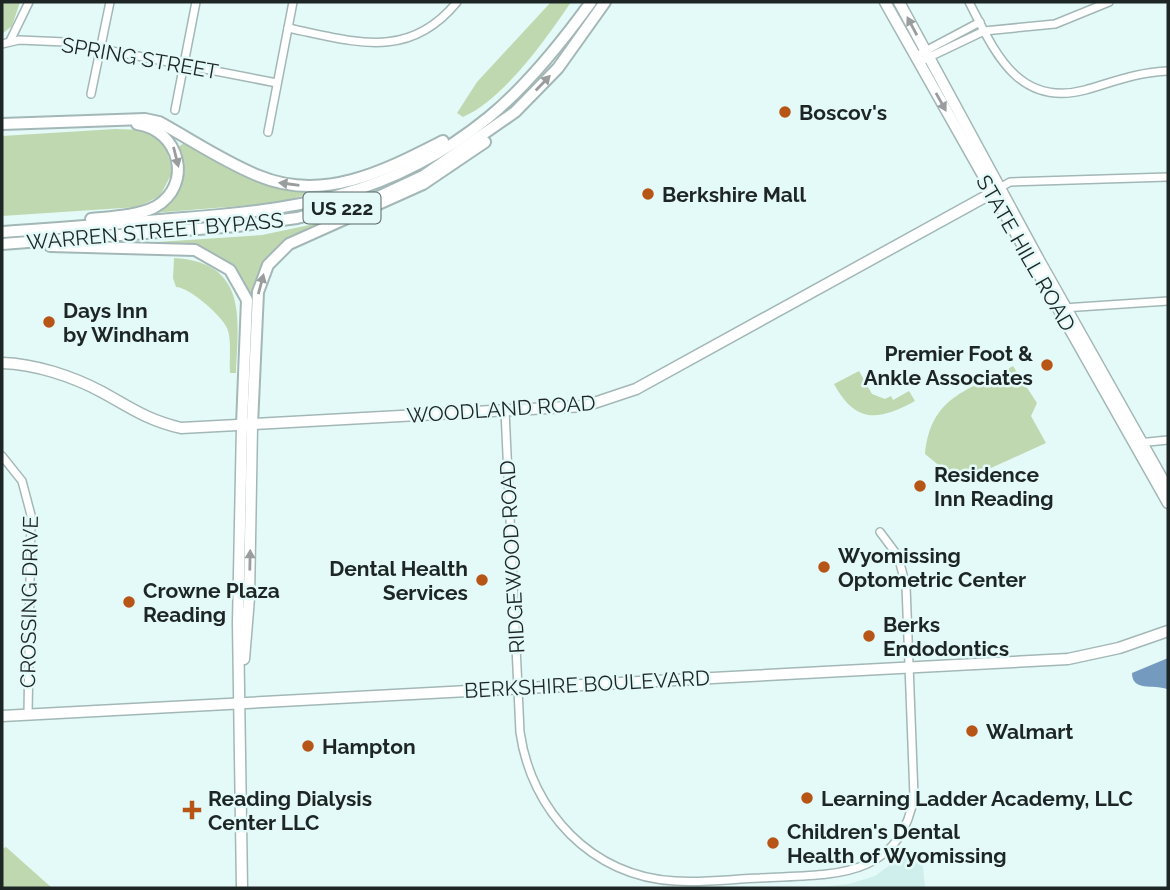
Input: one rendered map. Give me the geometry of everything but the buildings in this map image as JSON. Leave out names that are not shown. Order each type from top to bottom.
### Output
[{"type":"highway","points":[[540,66],[582,2]]},
{"type":"highway","name":"WARREN STREET BYPASS","points":[[2,230],[257,213],[303,206],[369,186],[424,161],[489,117],[540,66],[591,2]]},
{"type":"highway","name":"WARREN STREET BYPASS","points":[[2,245],[237,226],[343,208],[378,197],[423,176],[515,112],[558,68],[605,2]]},
{"type":"highway","points":[[247,425],[258,292],[268,265],[301,237],[368,211],[453,167],[476,151],[515,112]]},
{"type":"highway","points":[[2,124],[145,118],[159,122],[257,176],[292,185],[318,186],[389,169],[489,117]]},
{"type":"highway","points":[[2,130],[147,125],[172,144],[178,161],[178,173],[170,193],[149,209],[94,219],[2,230]]},
{"type":"highway","points":[[2,245],[195,250],[225,266],[236,276],[247,300],[247,425]]},
{"type":"main road","name":"STATE HILL ROAD","points":[[885,2],[922,57],[1013,224],[1168,489]]},
{"type":"main road","name":"STATE HILL ROAD","points":[[899,2],[922,57]]},
{"type":"main road","name":"WOODLAND ROAD","points":[[2,363],[38,369],[78,381],[155,422],[181,428],[585,406],[624,395],[996,190]]},
{"type":"main road","points":[[242,888],[241,702],[249,598],[247,425]]},
{"type":"main road","name":"STATE HILL ROAD","points":[[1139,443],[1168,503]]},
{"type":"main road","name":"BERKSHIRE BOULEVARD","points":[[2,716],[1068,659],[1119,648],[1168,631]]},
{"type":"street","points":[[6,43],[29,2]]},
{"type":"street","points":[[91,94],[110,2]]},
{"type":"street","points":[[175,110],[196,2]]},
{"type":"street","points":[[268,132],[293,2]]},
{"type":"street","points":[[288,28],[366,44],[393,42],[431,27],[457,2]]},
{"type":"street","points":[[969,2],[998,57],[1014,76],[1048,91],[1082,91],[1123,77],[1168,71]]},
{"type":"street","points":[[922,57],[982,27],[1047,26],[1079,16],[1109,2]]},
{"type":"street","name":"SPRING STREET","points":[[6,43],[64,42],[277,83]]},
{"type":"street","name":"WOODLAND ROAD","points":[[996,190],[1010,182],[1168,177]]},
{"type":"street","points":[[1063,308],[1168,301]]},
{"type":"street","name":"RIDGEWOOD ROAD","points":[[505,411],[522,744],[537,789],[551,814],[570,835],[608,862],[635,873],[674,881],[834,874],[860,869],[883,856],[900,836],[910,817],[914,796],[905,579],[898,556],[880,532]]},
{"type":"street","points":[[1139,443],[1168,440]]},
{"type":"street","name":"CROSSING DRIVE","points":[[2,456],[22,481],[32,515],[28,715]]},
{"type":"shaded area","points":[[910,850],[922,857],[925,888],[811,888],[849,884],[875,876]]},
{"type":"green space","points":[[2,2],[20,2],[12,26],[2,34]]},
{"type":"green space","points":[[551,2],[571,2],[523,67],[494,97],[463,117],[457,113],[477,82]]},
{"type":"green space","points":[[115,129],[145,130],[164,142],[173,171],[160,196],[138,207],[2,216],[2,136]]},
{"type":"green space","points":[[187,141],[215,157],[307,189],[309,194],[277,203],[152,213],[178,185],[182,168],[178,147]]},
{"type":"green space","points":[[338,219],[283,244],[264,264],[251,295],[241,276],[229,263],[215,254],[183,245],[127,244],[262,235]]},
{"type":"green space","points":[[174,258],[198,262],[215,270],[226,281],[234,296],[237,313],[236,373],[230,373],[227,328],[204,303],[182,288],[176,287],[173,278]]},
{"type":"green space","points":[[1013,366],[1037,403],[1031,416],[1046,443],[980,473],[971,466],[958,481],[925,454],[935,419],[954,398]]},
{"type":"green space","points":[[859,371],[872,394],[885,399],[891,396],[893,400],[909,391],[915,401],[879,415],[860,412],[842,397],[834,384]]},
{"type":"green space","points":[[6,847],[52,888],[2,888],[2,849]]},
{"type":"water","points":[[1168,658],[1167,689],[1139,685],[1133,679],[1132,673]]},
{"type":"place","name":"Boscov's","points":[[785,112]]},
{"type":"place","name":"Berkshire Mall","points":[[648,194]]},
{"type":"place","name":"Days Inn by Windham","points":[[49,322]]},
{"type":"place","name":"Premier Foot & Ankle Associates","points":[[1047,365]]},
{"type":"place","name":"Residence Inn Reading","points":[[920,486]]},
{"type":"place","name":"Wyomissing Optometric Center","points":[[824,567]]},
{"type":"place","name":"Dental Health Services","points":[[482,580]]},
{"type":"place","name":"Crowne Plaza Reading","points":[[129,602]]},
{"type":"place","name":"Berks Endodontics","points":[[869,636]]},
{"type":"place","name":"Walmart","points":[[972,731]]},
{"type":"place","name":"Hampton","points":[[308,746]]},
{"type":"place","name":"Learning Ladder Academy, LLC","points":[[807,798]]},
{"type":"place","name":"Reading Dialysis Center LLC","points":[[192,810]]},
{"type":"place","name":"Children's Dental Health of Wyomissing","points":[[773,843]]}]
